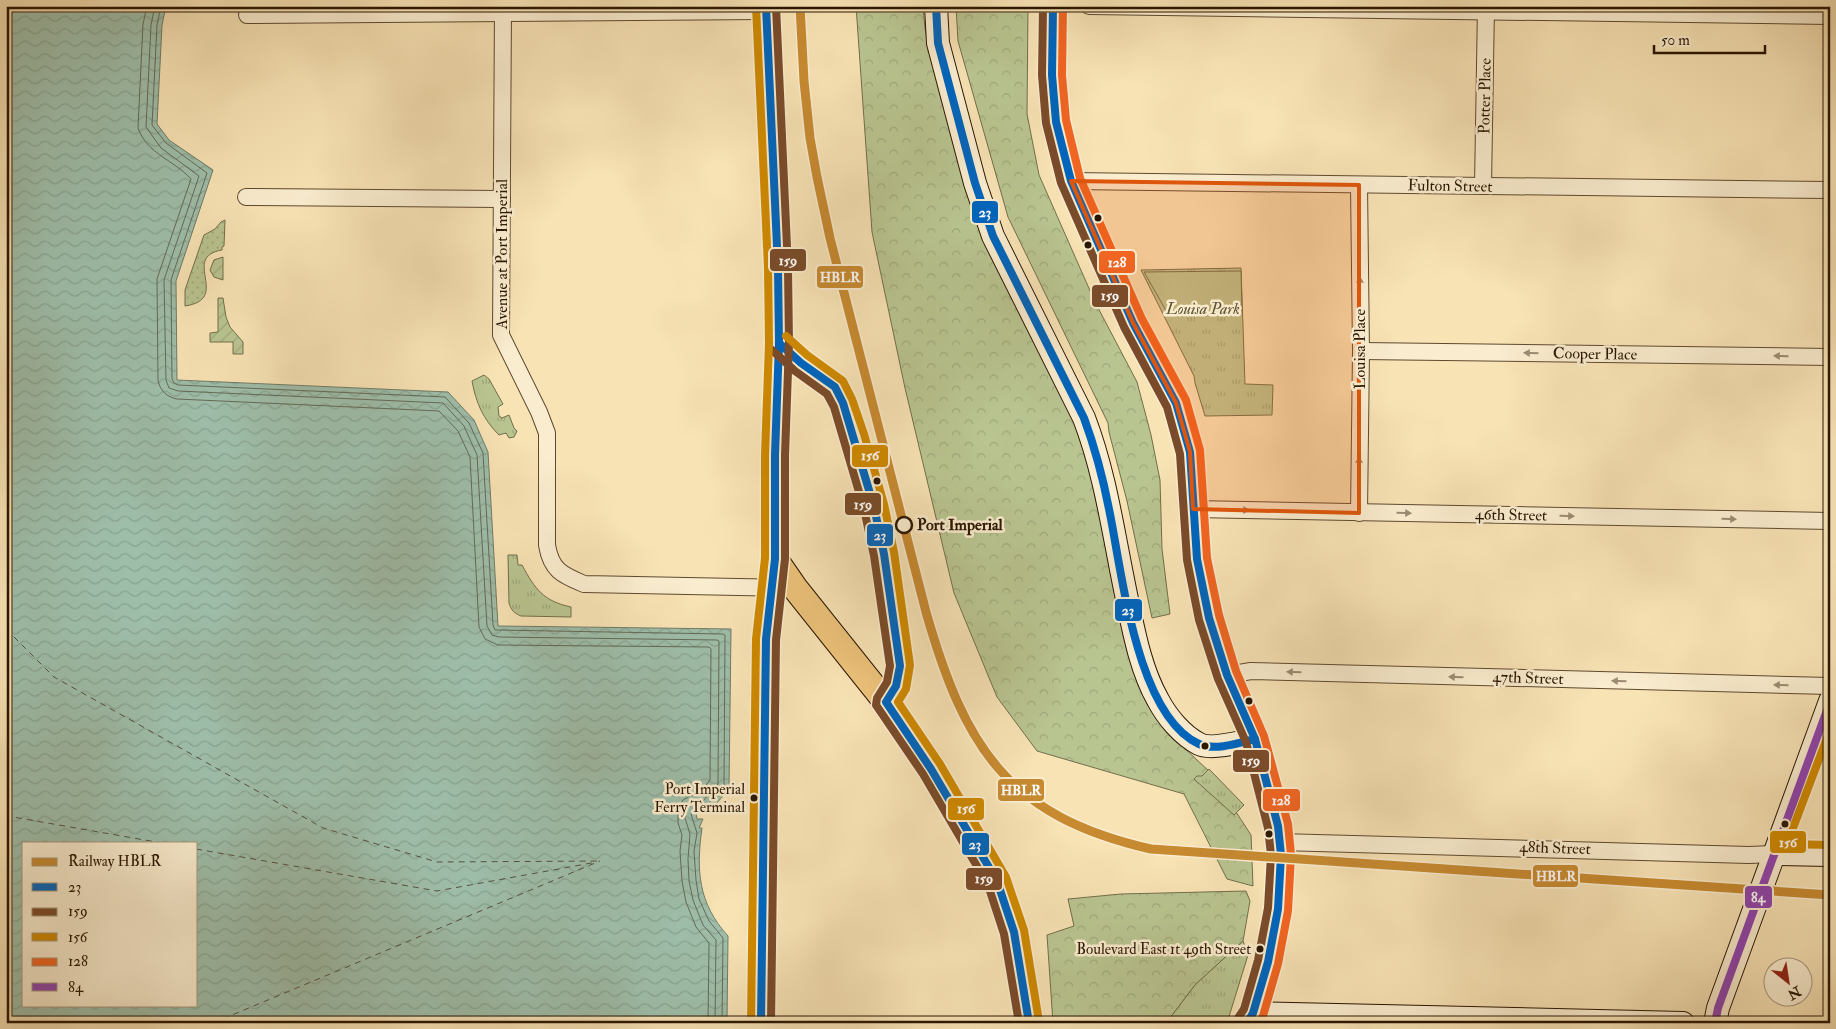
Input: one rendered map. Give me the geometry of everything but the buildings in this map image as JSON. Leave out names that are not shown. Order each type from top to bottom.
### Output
[{"type":"main road","points":[[1053,6],[1052,75],[1056,122],[1071,181],[1133,323],[1176,403],[1190,452],[1197,559],[1209,618],[1227,675],[1255,739],[1278,826],[1281,854],[1278,909],[1268,962],[1250,1018]]},
{"type":"main road","points":[[767,8],[778,268],[775,559],[783,588],[886,702],[932,768],[996,880],[1014,932],[1029,1023]]},
{"type":"street","points":[[936,6],[938,43],[975,183],[994,236],[1084,418],[1092,439],[1105,490],[1132,622],[1150,684],[1158,702],[1175,725],[1200,745],[1229,746],[1255,739]]},
{"type":"street","points":[[1089,6],[1486,9],[1830,16]]},
{"type":"street","points":[[247,15],[503,10],[767,8]]},
{"type":"street","name":"Potter Place","points":[[1484,186],[1486,9]]},
{"type":"street","name":"Avenue at Port Imperial","points":[[503,10],[501,335],[540,412],[547,433],[547,545],[553,566],[565,577],[584,584],[783,588]]},
{"type":"street","name":"Fulton Street","points":[[1071,181],[1830,190]]},
{"type":"street","name":"Louisa Place","points":[[1359,185],[1361,351],[1359,512]]},
{"type":"street","points":[[246,197],[502,198]]},
{"type":"street","name":"Cooper Place","points":[[1361,351],[1830,357]]},
{"type":"street","name":"46th Street","points":[[1193,510],[1830,521]]},
{"type":"street","points":[[761,1023],[766,640],[783,588]]},
{"type":"street","name":"47th Street","points":[[1227,675],[1251,671],[1830,686]]},
{"type":"street","points":[[1715,1023],[1718,1008],[1773,854],[1830,701]]},
{"type":"street","name":"48th Street","points":[[1280,842],[1749,855],[1830,855]]},
{"type":"street","points":[[1250,1018],[1682,1023]]},
{"type":"highlighted area","points":[[1071,181],[1359,185],[1359,513],[1193,509],[1190,452],[1176,403],[1133,323]]},
{"type":"green space","points":[[856,6],[923,6],[925,29],[942,96],[1075,421],[1168,733],[1210,772],[1251,835],[1253,886],[1227,879],[1184,794],[1037,751],[997,697],[954,593],[905,388],[872,232]]},
{"type":"green space","points":[[956,6],[1028,6],[1027,114],[1039,175],[1095,302],[1137,382],[1151,435],[1160,480],[1162,549],[1170,614],[1152,618],[1108,423],[1008,217],[958,41]]},
{"type":"green space","points":[[225,220],[224,246],[222,250],[210,254],[205,261],[205,295],[198,302],[185,306],[185,290],[204,235],[215,229]]},
{"type":"green space","points":[[223,257],[223,280],[214,277],[210,270],[214,260]]},
{"type":"green space","name":"Louisa Park","points":[[1241,268],[1245,384],[1273,385],[1272,415],[1205,416],[1194,376],[1141,270]]},
{"type":"green space","points":[[1241,271],[1242,313],[1168,314],[1144,272]]},
{"type":"green space","points":[[218,298],[223,298],[226,317],[230,327],[243,342],[243,354],[233,354],[233,342],[210,342],[210,333],[218,332]]},
{"type":"green space","points":[[484,375],[489,379],[503,404],[498,407],[499,416],[502,418],[509,415],[517,431],[514,437],[509,438],[506,433],[499,435],[481,410],[472,381]]},
{"type":"green space","points":[[508,555],[517,555],[518,565],[522,565],[531,581],[541,593],[553,601],[571,607],[571,617],[521,616],[516,614],[509,603]]},
{"type":"green space","points":[[1209,769],[1244,805],[1234,815],[1194,779],[1197,776],[1202,776]]},
{"type":"green space","points":[[1246,891],[1250,901],[1243,941],[1195,985],[1170,1018],[1170,1023],[1053,1023],[1047,935],[1074,926],[1068,899],[1121,894]]},
{"type":"green space","points":[[1243,941],[1248,955],[1227,1023],[1170,1023],[1170,1018],[1195,985]]},
{"type":"water","points":[[6,6],[166,6],[162,25],[157,124],[169,140],[213,170],[176,281],[177,380],[448,392],[474,420],[488,452],[498,626],[731,629],[729,789],[708,813],[696,813],[697,819],[703,819],[699,828],[702,828],[699,858],[701,885],[710,911],[728,936],[727,1023],[6,1023]]},
{"type":"ferry route","points":[[6,629],[54,677],[323,828],[437,862],[601,861]]},
{"type":"ferry route","points":[[6,813],[13,817],[156,842]]},
{"type":"ferry route","points":[[198,849],[437,891],[597,862]]},
{"type":"ferry route","points":[[213,1023],[600,861]]},
{"type":"rail line","name":"HBLR","points":[[800,6],[804,81],[810,138],[817,177],[830,238],[926,612],[957,702],[976,738],[999,769],[1027,795],[1061,817],[1102,835],[1151,849],[1830,895]]},
{"type":"transit line","name":"156","points":[[751,1023],[756,639],[765,558],[765,455],[769,343],[768,268],[756,6]]},
{"type":"transit line","name":"23","points":[[761,1023],[766,639],[775,559],[775,455],[779,343],[778,268],[766,6]]},
{"type":"transit line","name":"159","points":[[771,1023],[776,640],[785,559],[785,455],[789,343],[788,268],[776,6]]},
{"type":"transit line","name":"23","points":[[936,6],[938,43],[975,183],[993,236],[1084,418],[1092,441],[1107,497],[1135,639],[1146,673],[1160,704],[1178,728],[1199,744],[1220,747],[1255,739]]},
{"type":"transit line","name":"159","points":[[1043,6],[1042,75],[1046,123],[1061,183],[1124,327],[1167,407],[1180,454],[1187,560],[1199,620],[1218,679],[1246,742],[1268,828],[1271,855],[1268,908],[1258,960],[1244,1009],[1238,1018]]},
{"type":"transit line","name":"23","points":[[1053,6],[1052,75],[1056,122],[1071,181],[1133,323],[1176,403],[1190,452],[1197,559],[1209,618],[1227,675],[1255,739],[1278,826],[1281,855],[1278,909],[1268,962],[1253,1013],[1247,1023]]},
{"type":"transit line","name":"128","points":[[1063,6],[1062,75],[1066,120],[1080,178],[1142,319],[1186,400],[1200,450],[1207,558],[1219,615],[1236,671],[1264,736],[1288,824],[1291,855],[1288,911],[1278,964],[1263,1016],[1259,1023]]},
{"type":"transit line","name":"156","points":[[786,336],[807,355],[843,381],[852,399],[884,504],[894,552],[910,665],[906,689],[898,702],[940,764],[1006,877],[1024,930],[1039,1021]]},
{"type":"transit line","name":"23","points":[[779,343],[801,363],[835,387],[843,403],[874,507],[884,554],[900,666],[896,686],[886,702],[931,769],[997,881],[1014,932],[1029,1023]]},
{"type":"transit line","name":"159","points":[[772,350],[795,371],[827,394],[834,407],[864,509],[874,556],[890,666],[887,682],[877,698],[876,705],[923,774],[988,885],[1004,934],[1019,1023]]},
{"type":"transit line","name":"84","points":[[1715,1023],[1718,1008],[1830,702]]},
{"type":"transit line","name":"156","points":[[1830,730],[1787,844],[1830,845]]},
{"type":"place","name":"Port Imperial","points":[[904,525]]},
{"type":"place","name":"Port Imperial Ferry Terminal","points":[[754,798]]},
{"type":"place","name":"Boulevard East 1t 49th Street","points":[[1260,949]]}]
